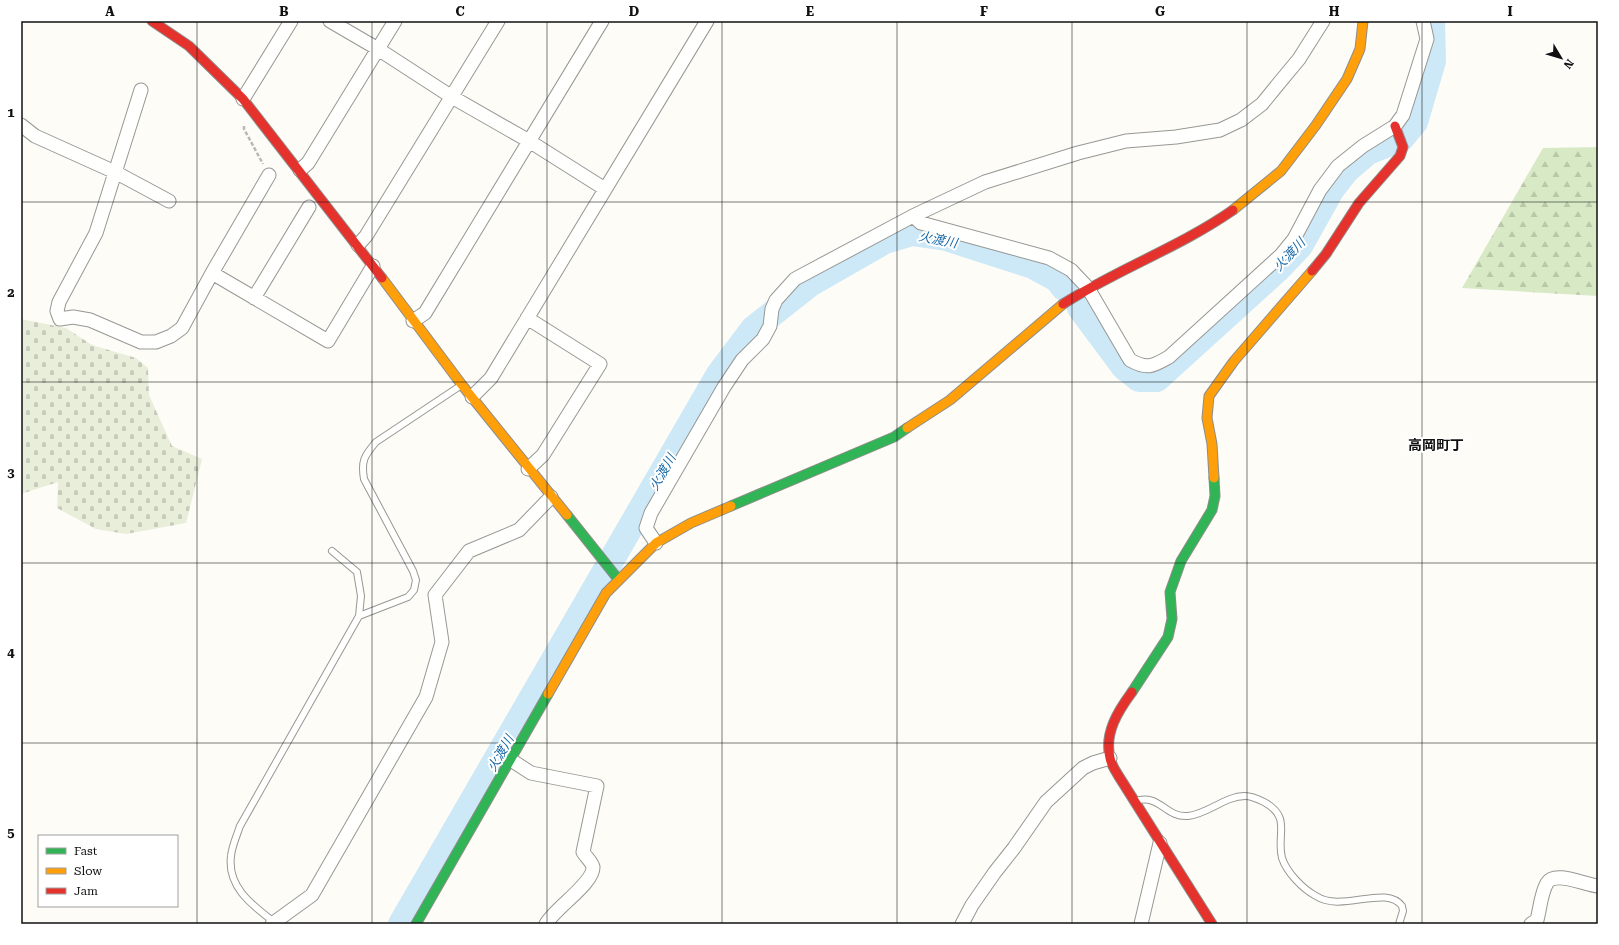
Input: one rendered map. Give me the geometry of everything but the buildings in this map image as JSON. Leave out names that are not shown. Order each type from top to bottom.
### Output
[{"type":"street","points":[[245,101],[291,21]]},
{"type":"street","points":[[330,21],[378,49],[452,97],[529,141],[605,189]]},
{"type":"street","points":[[300,170],[308,164],[395,21]]},
{"type":"street","points":[[358,245],[366,236],[498,21]]},
{"type":"street","points":[[414,321],[425,312],[602,21]]},
{"type":"street","points":[[472,397],[491,378],[707,21]]},
{"type":"street","points":[[656,543],[646,528],[651,513],[724,387],[742,360],[763,339],[770,326],[772,309],[776,300],[795,279],[913,216],[985,182],[1078,153],[1126,141],[1176,137],[1220,130],[1241,120],[1262,104],[1299,58],[1322,21]]},
{"type":"street","points":[[416,924],[615,576],[656,543],[691,523],[894,437],[950,400],[1057,309],[1088,288],[1212,225],[1246,201],[1280,171],[1316,125],[1347,79],[1360,49],[1363,21]]},
{"type":"street","points":[[913,216],[921,223],[1049,258],[1071,270],[1088,288],[1130,360],[1141,366],[1154,366],[1169,357],[1281,255],[1294,239],[1320,190],[1338,166],[1363,146],[1396,128],[1403,115],[1427,39],[1423,21]]},
{"type":"street","points":[[160,23],[189,46],[245,101],[358,245],[462,385],[615,576]]},
{"type":"street","points":[[141,90],[96,232],[59,302],[57,311],[60,319],[73,317],[90,320],[141,342],[156,342],[171,336],[182,328],[269,175]]},
{"type":"street","points":[[21,124],[35,136],[114,172],[169,201]]},
{"type":"street","points":[[1212,924],[1134,801],[1110,758],[1109,736],[1116,715],[1168,637],[1172,619],[1170,592],[1181,561],[1212,510],[1215,496],[1212,444],[1207,418],[1209,396],[1234,361],[1326,254],[1360,203],[1400,156],[1402,144],[1396,128]]},
{"type":"street","points":[[254,298],[309,207]]},
{"type":"street","points":[[212,273],[328,341],[373,266]]},
{"type":"street","points":[[527,318],[600,364],[543,455],[528,469]]},
{"type":"street","points":[[275,924],[312,895],[426,697],[442,642],[435,596],[469,551],[519,530],[551,497]]},
{"type":"street","points":[[962,924],[972,905],[1046,802],[1083,768],[1093,763],[1110,758]]},
{"type":"street","points":[[511,760],[531,773],[597,786],[583,852],[592,864],[593,869],[587,882],[551,914],[546,924]]},
{"type":"street","points":[[1141,924],[1160,843]]},
{"type":"street","points":[[1531,924],[1537,920],[1547,883],[1552,878],[1560,877],[1598,886]]},
{"type":"lane","points":[[359,616],[408,597],[414,590],[416,580],[413,571],[364,479],[362,465],[366,453],[376,442],[462,385]]},
{"type":"lane","points":[[275,924],[248,902],[234,880],[231,856],[240,826],[359,616],[361,596],[357,572],[332,551]]},
{"type":"lane","points":[[1134,801],[1144,798],[1154,800],[1179,816],[1186,816],[1196,814],[1234,798],[1244,796],[1253,797],[1269,805],[1278,813],[1282,822],[1281,851],[1283,860],[1298,882],[1307,890],[1317,897],[1331,903],[1344,903],[1367,898],[1384,897],[1394,899],[1402,906],[1400,924]]},
{"type":"path","points":[[245,101],[244,129],[269,175]]},
{"type":"green space","points":[[1598,147],[1598,296],[1462,288],[1543,148]]},
{"type":"green space","points":[[21,319],[66,328],[92,345],[136,358],[148,368],[149,395],[172,446],[202,459],[186,523],[126,534],[96,529],[57,508],[58,482],[21,494]]},
{"type":"waterway","name":"火渡川","points":[[1080,308],[1124,367],[1139,379],[1157,379],[1277,270],[1300,246],[1332,189],[1346,171],[1368,152],[1401,139],[1415,122],[1433,61],[1432,21]]},
{"type":"waterway","name":"火渡川","points":[[401,924],[719,374],[753,329],[810,284],[885,241],[912,233],[946,238],[1033,266],[1057,279],[1064,288]]},
{"type":"traffic: fast","points":[[731,506],[894,437],[907,428]]},
{"type":"traffic: fast","points":[[1132,692],[1168,637],[1172,619],[1170,592],[1181,561],[1212,510],[1215,496],[1214,478]]},
{"type":"traffic: fast","points":[[567,515],[618,579]]},
{"type":"traffic: fast","points":[[416,924],[548,694]]},
{"type":"traffic: slow","points":[[1233,210],[1281,171],[1316,125],[1347,79],[1360,49],[1363,21]]},
{"type":"traffic: slow","points":[[1214,478],[1212,444],[1207,418],[1209,396],[1234,361],[1312,271]]},
{"type":"traffic: slow","points":[[382,278],[462,385],[567,515]]},
{"type":"traffic: slow","points":[[907,428],[950,400],[1063,304]]},
{"type":"traffic: slow","points":[[548,694],[606,593],[656,543],[691,523],[731,506]]},
{"type":"traffic: jam","points":[[152,21],[189,46],[243,99],[382,278]]},
{"type":"traffic: jam","points":[[1312,271],[1326,254],[1359,203],[1400,156],[1403,147],[1395,126]]},
{"type":"traffic: jam","points":[[1063,304],[1084,291],[1192,235],[1233,210]]},
{"type":"traffic: jam","points":[[1132,692],[1117,715],[1111,731],[1109,740],[1111,762],[1212,924]]},
{"type":"district","name":"高岡町丁","points":[[1436,445]]}]
